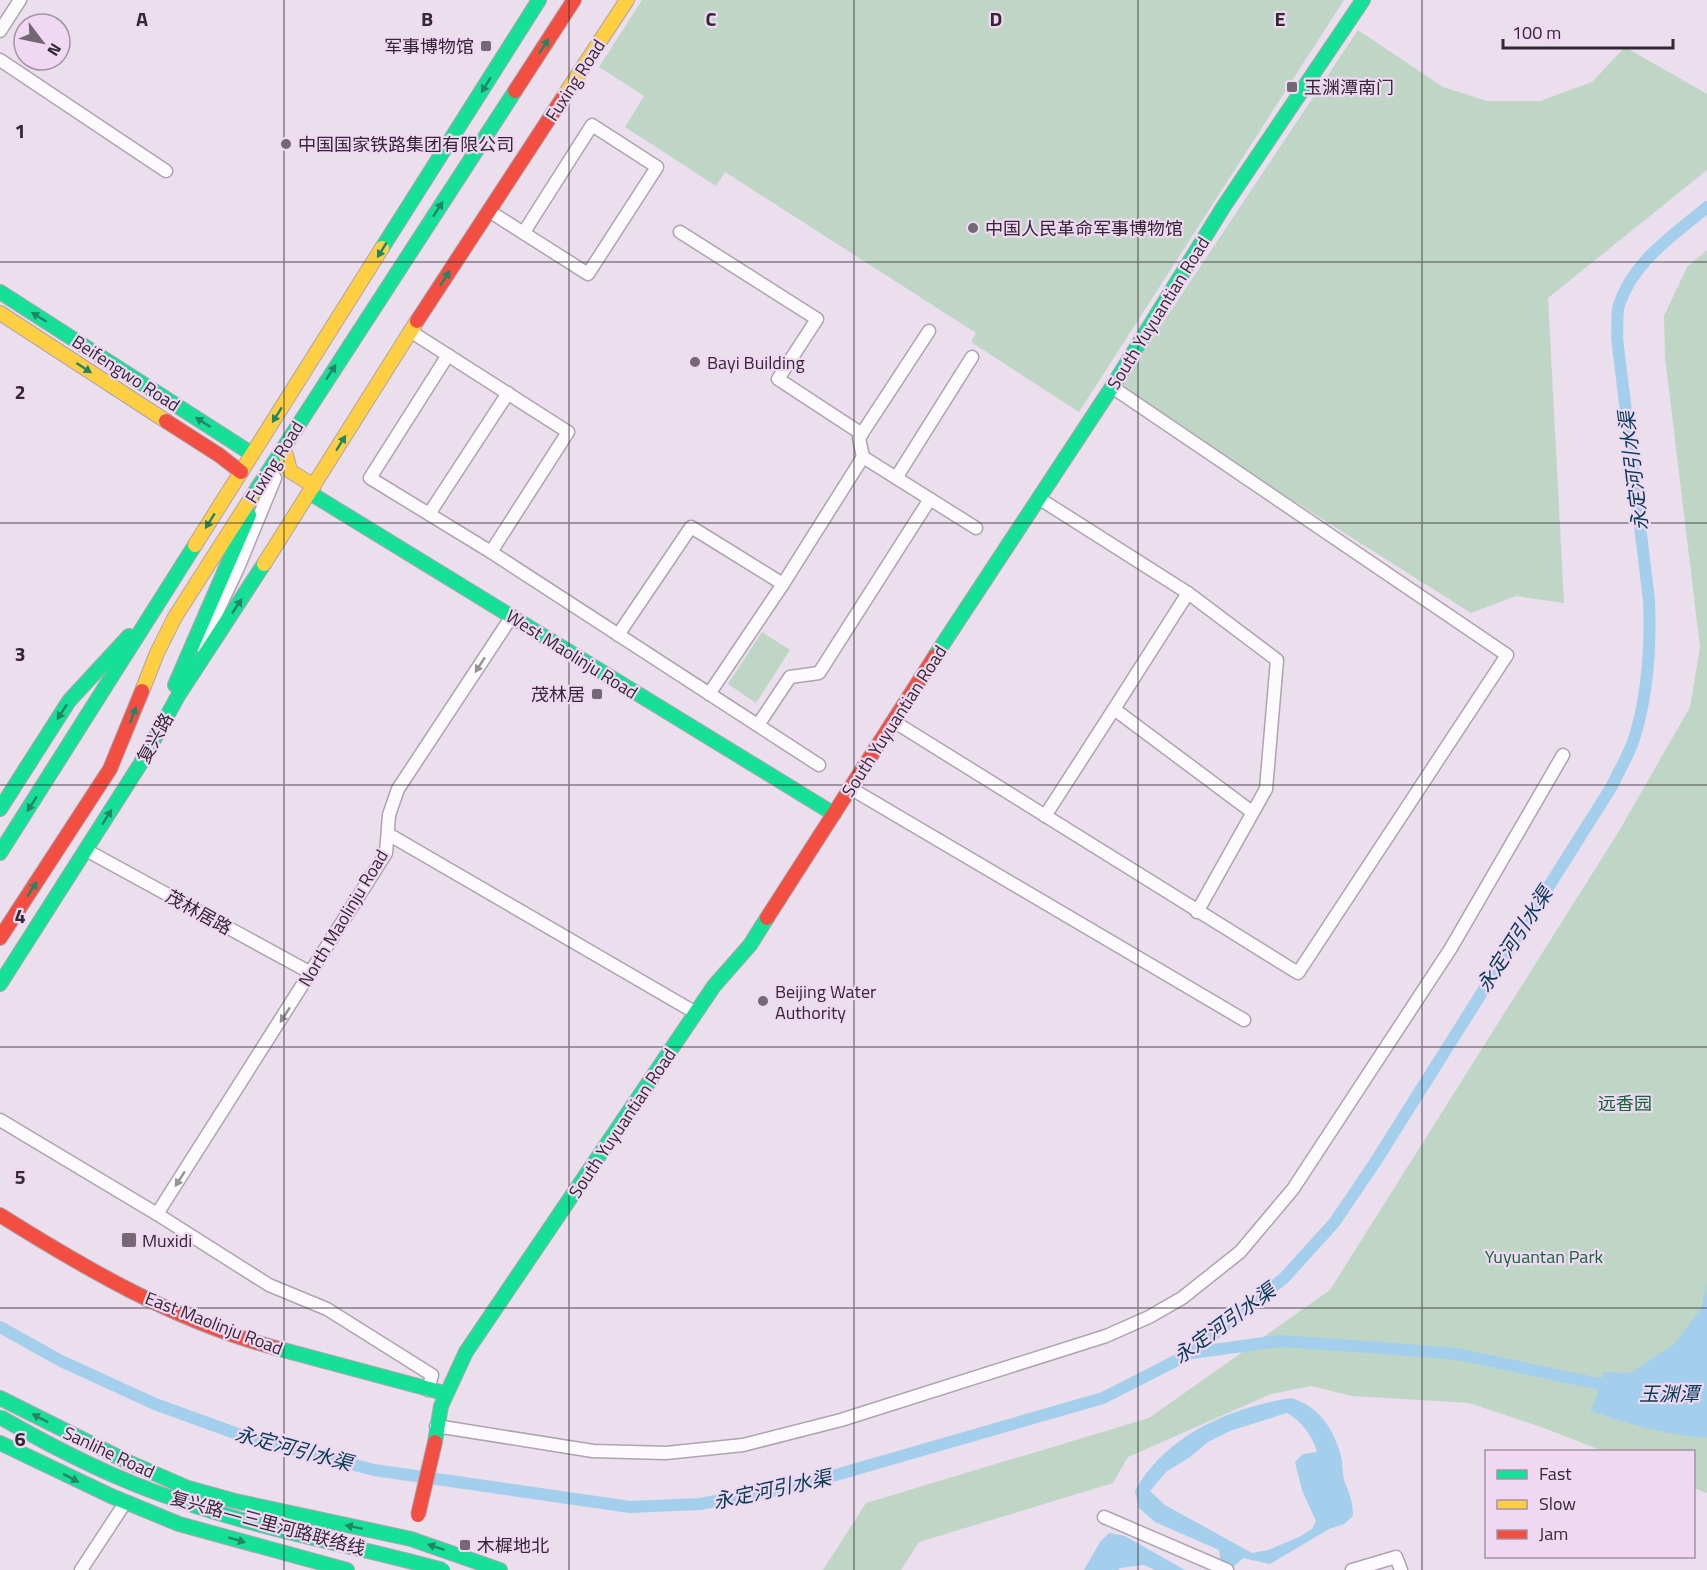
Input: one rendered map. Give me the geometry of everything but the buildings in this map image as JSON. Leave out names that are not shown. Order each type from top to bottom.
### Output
[{"type":"main road","name":"Fuxing Road","points":[[0,854],[539,0]]},
{"type":"main road","name":"Fuxing Road","points":[[0,939],[110,769],[166,635],[310,405],[574,0]]},
{"type":"main road","name":"Fuxing Road","points":[[312,490],[410,331],[627,0]]},
{"type":"main road","name":"South Yuyuantian Road","points":[[411,1539],[435,1442],[436,1426],[444,1393],[466,1352],[714,986],[750,945],[893,721],[1112,387],[1224,206],[1362,0]]},
{"type":"main road","name":"Beifengwo Road","points":[[0,292],[252,454]]},
{"type":"main road","name":"Beifengwo Road","points":[[0,313],[219,455],[241,472]]},
{"type":"main road","points":[[219,455],[230,440]]},
{"type":"main road","name":"West Maolinju Road","points":[[286,455],[290,471],[312,490],[834,814]]},
{"type":"main road","points":[[141,763],[266,475]]},
{"type":"main road","name":"复兴路","points":[[0,984],[141,763],[178,696],[312,490]]},
{"type":"main road","points":[[0,809],[69,701],[157,605]]},
{"type":"main road","name":"East Maolinju Road","points":[[0,1215],[57,1251],[126,1289],[198,1321],[268,1346],[444,1393]]},
{"type":"main road","name":"Sanlihe Road","points":[[0,1398],[128,1462],[188,1488],[235,1501],[411,1539],[500,1570]]},
{"type":"main road","name":"复兴路—三里河路联络线","points":[[0,1417],[96,1467],[193,1505],[243,1520],[396,1556],[443,1570]]},
{"type":"main road","points":[[0,1443],[125,1503],[180,1524],[347,1570]]},
{"type":"main road","points":[[180,1524],[188,1488]]},
{"type":"street","points":[[0,32],[20,0]]},
{"type":"street","points":[[0,60],[166,171]]},
{"type":"street","points":[[489,211],[588,274],[657,167],[592,125],[524,232]]},
{"type":"street","points":[[680,232],[817,319],[778,379],[862,434]]},
{"type":"street","points":[[410,331],[568,432],[491,552]]},
{"type":"street","points":[[710,694],[863,457],[859,438],[929,331]]},
{"type":"street","points":[[448,355],[370,478],[491,552],[819,765]]},
{"type":"street","points":[[896,478],[972,357]]},
{"type":"street","points":[[893,721],[1298,973],[1507,655],[1112,387]]},
{"type":"street","points":[[429,514],[508,393]]},
{"type":"street","points":[[178,696],[310,405]]},
{"type":"street","points":[[863,457],[976,528]]},
{"type":"street","points":[[758,725],[790,677],[819,673],[930,499]]},
{"type":"street","points":[[1040,499],[1188,593],[1277,660],[1266,789],[1197,912]]},
{"type":"street","points":[[618,635],[691,526],[783,584]]},
{"type":"street","points":[[1045,816],[1188,593]]},
{"type":"street","name":"North Maolinju Road","points":[[157,1214],[387,853],[389,815],[398,789],[512,616]]},
{"type":"street","points":[[1114,710],[1252,812]]},
{"type":"street","points":[[436,1426],[593,1451],[666,1453],[743,1445],[841,1420],[1106,1336],[1149,1317],[1182,1298],[1240,1252],[1293,1190],[1451,948],[1563,755]]},
{"type":"street","points":[[850,788],[1244,1020]]},
{"type":"street","points":[[388,834],[696,1013]]},
{"type":"street","name":"茂林居路","points":[[86,850],[311,973]]},
{"type":"street","points":[[0,1120],[157,1214],[269,1285],[327,1309],[432,1375],[428,1390]]},
{"type":"street","points":[[81,1570],[125,1503]]},
{"type":"street","points":[[1104,1517],[1227,1570]]},
{"type":"street","points":[[1352,1570],[1367,1568],[1396,1557],[1401,1570]]},
{"type":"green space","name":"中国人民革命军事博物馆","points":[[642,0],[1344,0],[1079,412],[971,342],[976,333],[725,172],[716,186],[625,127],[644,96],[599,67]]},
{"type":"green space","points":[[1358,30],[1443,87],[1487,101],[1540,101],[1592,82],[1625,47],[1707,94],[1707,170],[1548,298],[1564,603],[1516,596],[1471,613],[1118,390]]},
{"type":"green space","name":"Yuyuantan Park","points":[[1707,250],[1707,1493],[1695,1488],[1695,1450],[1600,1450],[1469,1403],[1352,1396],[1311,1386],[1271,1394],[1128,1457],[1113,1483],[919,1542],[901,1570],[823,1570],[866,1503],[1149,1418],[1330,1290],[1619,831],[1690,707],[1700,647],[1665,357],[1664,316],[1687,267]]},
{"type":"green space","points":[[762,632],[790,650],[756,703],[728,684]]},
{"type":"water","name":"玉渊潭","points":[[1707,1281],[1707,1438],[1648,1428],[1590,1411],[1596,1399],[1603,1372],[1630,1373],[1674,1344],[1701,1309]]},
{"type":"water","points":[[1291,1398],[1310,1407],[1324,1420],[1338,1446],[1353,1516],[1344,1524],[1329,1529],[1270,1564],[1243,1558],[1230,1570],[1221,1563],[1219,1550],[1155,1522],[1139,1508],[1135,1491],[1148,1471],[1182,1439],[1224,1417],[1269,1402]],"holes":[[[1287,1413],[1306,1430],[1317,1452],[1303,1454],[1295,1462],[1302,1490],[1316,1521],[1312,1529],[1301,1536],[1268,1550],[1252,1553],[1165,1505],[1150,1491],[1166,1472],[1208,1442],[1230,1431]]]},
{"type":"water","points":[[1109,1533],[1125,1536],[1185,1570],[1155,1570],[1144,1565],[1118,1570],[1084,1570],[1100,1542]]},
{"type":"waterway","name":"永定河引水渠","points":[[0,1327],[61,1361],[155,1404],[246,1437],[374,1470],[630,1507],[700,1504],[794,1487],[1103,1398],[1191,1353],[1284,1278],[1334,1223],[1374,1164],[1612,786],[1629,751],[1643,705],[1649,653],[1650,618],[1617,338],[1618,309],[1625,289],[1644,262],[1707,207]]},
{"type":"waterway","points":[[1192,1353],[1278,1341],[1370,1347],[1457,1354],[1600,1384]]},
{"type":"traffic: fast","points":[[382,248],[539,0]]},
{"type":"traffic: fast","points":[[935,656],[1112,387],[1224,206],[1363,0]]},
{"type":"traffic: fast","points":[[251,498],[515,91]]},
{"type":"traffic: fast","points":[[0,292],[252,454]]},
{"type":"traffic: fast","points":[[310,493],[834,814]]},
{"type":"traffic: fast","points":[[175,685],[249,515]]},
{"type":"traffic: fast","points":[[0,853],[195,545]]},
{"type":"traffic: fast","points":[[0,984],[141,763],[178,696],[264,564]]},
{"type":"traffic: fast","points":[[0,809],[69,701],[129,636]]},
{"type":"traffic: fast","points":[[435,1442],[441,1406],[466,1352],[714,986],[750,945],[767,918]]},
{"type":"traffic: fast","points":[[276,1348],[444,1393]]},
{"type":"traffic: fast","points":[[0,1398],[128,1462],[188,1488],[235,1501],[411,1539],[500,1570]]},
{"type":"traffic: fast","points":[[0,1417],[83,1461],[169,1497],[271,1528],[443,1570]]},
{"type":"traffic: fast","points":[[0,1443],[111,1496],[179,1524],[347,1570]]},
{"type":"traffic: slow","points":[[562,99],[627,0]]},
{"type":"traffic: slow","points":[[195,545],[382,248]]},
{"type":"traffic: slow","points":[[0,313],[166,421]]},
{"type":"traffic: slow","points":[[264,564],[417,321]]},
{"type":"traffic: slow","points":[[286,455],[290,471],[314,486]]},
{"type":"traffic: slow","points":[[142,691],[175,617],[251,498]]},
{"type":"traffic: jam","points":[[515,91],[574,0]]},
{"type":"traffic: jam","points":[[417,321],[562,99]]},
{"type":"traffic: jam","points":[[166,421],[241,472]]},
{"type":"traffic: jam","points":[[767,918],[935,656]]},
{"type":"traffic: jam","points":[[0,938],[110,769],[142,691]]},
{"type":"traffic: jam","points":[[0,1215],[65,1255],[168,1309],[203,1324],[276,1348]]},
{"type":"traffic: jam","points":[[418,1515],[435,1442]]},
{"type":"place","name":"军事博物馆","points":[[486,46]]},
{"type":"place","name":"玉渊潭南门","points":[[1292,87]]},
{"type":"place","name":"中国国家铁路集团有限公司","points":[[286,144]]},
{"type":"place","name":"中国人民革命军事博物馆","points":[[973,228]]},
{"type":"place","name":"Bayi Building","points":[[695,362]]},
{"type":"place","name":"茂林居","points":[[597,694]]},
{"type":"place","name":"Beijing Water Authority","points":[[763,1001]]},
{"type":"place","name":"Muxidi","points":[[129,1240]]},
{"type":"place","name":"木樨地北","points":[[465,1545]]},
{"type":"park label","name":"远香园","points":[[1625,1103]]}]
